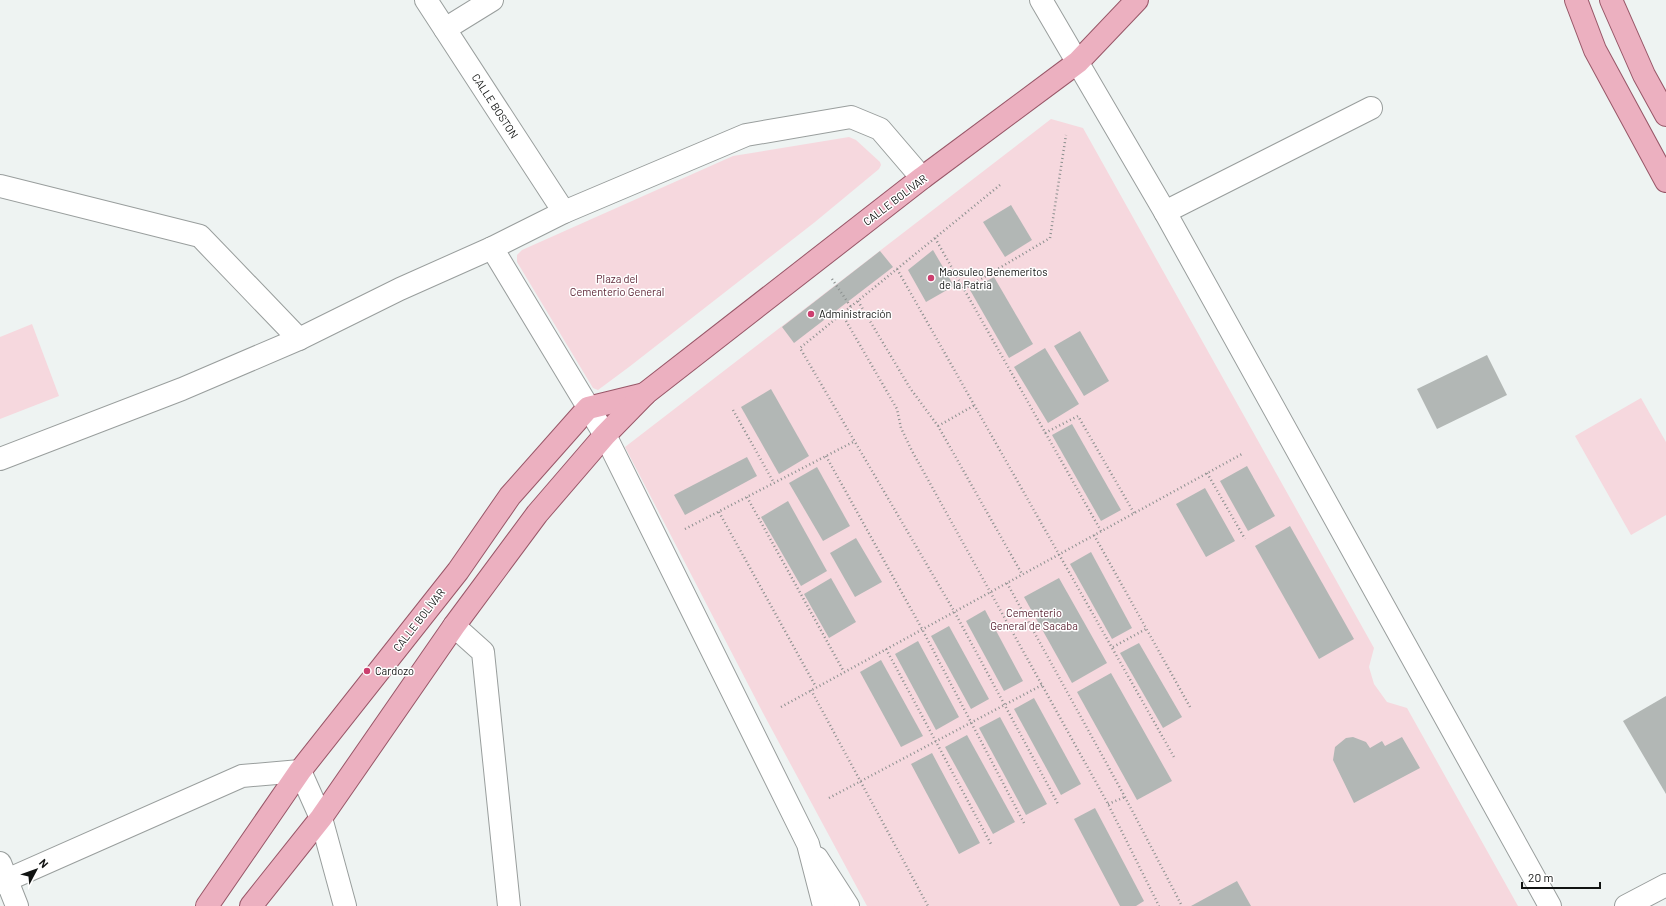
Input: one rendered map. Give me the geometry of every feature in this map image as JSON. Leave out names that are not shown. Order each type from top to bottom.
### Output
[{"type":"main road","name":"CALLE BOLÍVAR","points":[[251,906],[321,818],[454,626],[537,514],[605,435],[646,393],[922,178],[1078,62],[1137,0]]},
{"type":"main road","points":[[1576,0],[1595,50],[1666,181]]},
{"type":"main road","points":[[1612,0],[1644,75],[1666,115]]},
{"type":"main road","name":"CALLE BOLÍVAR","points":[[207,906],[300,771],[458,571],[510,496],[588,408],[646,393]]},
{"type":"street","name":"CALLE BOSTON","points":[[426,0],[564,212]]},
{"type":"street","points":[[445,30],[492,0]]},
{"type":"street","points":[[1041,0],[1165,212],[1550,906]]},
{"type":"street","points":[[1165,212],[1371,108]]},
{"type":"street","points":[[0,459],[182,389],[299,340],[400,288],[492,248],[564,212],[746,135],[851,117],[880,129],[922,178]]},
{"type":"street","points":[[0,186],[200,236],[299,340]]},
{"type":"street","points":[[492,248],[605,435],[808,844],[848,906]]},
{"type":"street","points":[[454,626],[483,652],[509,906]]},
{"type":"street","points":[[17,906],[2,875],[242,776],[300,771],[321,818],[345,906]]},
{"type":"street","points":[[808,844],[824,906]]},
{"type":"street","points":[[1626,906],[1666,885]]},
{"type":"path","points":[[964,289],[1050,238],[1066,135]]},
{"type":"path","points":[[1000,186],[800,348],[954,611],[1058,804]]},
{"type":"path","points":[[935,238],[1100,531]]},
{"type":"path","points":[[818,258],[851,307]]},
{"type":"path","points":[[897,269],[1113,647],[1174,757]]},
{"type":"path","points":[[858,301],[910,388],[938,426],[1022,574]]},
{"type":"path","points":[[842,314],[897,409],[901,428],[909,446],[1108,804],[1159,906]]},
{"type":"path","points":[[938,426],[975,405]]},
{"type":"path","points":[[733,410],[774,483]]},
{"type":"path","points":[[1045,433],[1078,416],[1134,513]]},
{"type":"path","points":[[684,529],[855,441]]},
{"type":"path","points":[[781,706],[1242,454]]},
{"type":"path","points":[[826,456],[922,629],[1024,823]]},
{"type":"path","points":[[1207,473],[1245,539]]},
{"type":"path","points":[[747,497],[844,672]]},
{"type":"path","points":[[719,512],[816,687]]},
{"type":"path","points":[[1094,535],[1190,707]]},
{"type":"path","points":[[1006,583],[1125,797],[1182,906]]},
{"type":"path","points":[[1113,647],[1146,629]]},
{"type":"path","points":[[886,649],[991,844]]},
{"type":"path","points":[[829,798],[1042,684]]},
{"type":"path","points":[[811,690],[928,906]]},
{"type":"path","points":[[1108,804],[1125,797]]},
{"type":"green space","name":"Cementerio General de Sacaba","points":[[1051,119],[1083,128],[1374,648],[1369,667],[1374,684],[1387,702],[1407,708],[1518,906],[867,906],[763,713],[625,447]]},
{"type":"green space","name":"Plaza del Cementerio General","points":[[849,137],[856,140],[880,162],[881,165],[879,169],[815,222],[629,367],[598,390],[593,388],[517,262],[517,255],[522,250],[733,156]]},
{"type":"green space","points":[[32,324],[59,396],[0,419],[0,337]]},
{"type":"green space","points":[[1641,398],[1666,442],[1666,515],[1631,535],[1575,436]]},
{"type":"building","points":[[1011,205],[1032,240],[1005,257],[983,222]]},
{"type":"building","name":"Maosuleo Benemeritos de la Patria","points":[[933,250],[954,286],[926,302],[908,270]]},
{"type":"building","points":[[880,251],[893,267],[794,343],[782,327]]},
{"type":"building","points":[[994,277],[1033,344],[1009,358],[970,290]]},
{"type":"building","points":[[1080,331],[1109,381],[1084,396],[1054,346]]},
{"type":"building","points":[[1045,348],[1079,404],[1048,423],[1014,367]]},
{"type":"building","points":[[1487,355],[1507,395],[1437,429],[1417,389]]},
{"type":"building","points":[[771,389],[809,456],[779,474],[741,407]]},
{"type":"building","points":[[1072,424],[1121,510],[1101,521],[1052,435]]},
{"type":"building","points":[[747,457],[757,476],[685,515],[674,495]]},
{"type":"building","points":[[1247,466],[1275,516],[1248,531],[1220,481]]},
{"type":"building","points":[[817,467],[850,526],[823,541],[789,483]]},
{"type":"building","points":[[1205,488],[1235,541],[1206,557],[1176,504]]},
{"type":"building","points":[[788,501],[827,571],[801,586],[761,517]]},
{"type":"building","points":[[1290,526],[1354,639],[1319,659],[1255,546]]},
{"type":"building","points":[[856,538],[882,582],[855,597],[830,553]]},
{"type":"building","points":[[1091,552],[1132,628],[1112,639],[1070,564]]},
{"type":"building","points":[[831,578],[856,622],[829,638],[804,594]]},
{"type":"building","points":[[1059,578],[1107,663],[1072,683],[1024,597]]},
{"type":"building","points":[[985,610],[1023,681],[1004,691],[966,621]]},
{"type":"building","points":[[949,626],[989,699],[971,709],[931,636]]},
{"type":"building","points":[[918,641],[959,717],[936,730],[895,654]]},
{"type":"building","points":[[1139,643],[1182,717],[1163,728],[1120,653]]},
{"type":"building","points":[[881,660],[923,736],[901,747],[860,672]]},
{"type":"building","points":[[1111,673],[1172,781],[1137,800],[1077,692]]},
{"type":"building","points":[[1666,696],[1666,794],[1623,721]]},
{"type":"building","points":[[1034,698],[1081,784],[1061,795],[1014,709]]},
{"type":"building","points":[[1000,717],[1047,804],[1026,815],[979,728]]},
{"type":"building","points":[[967,735],[1015,822],[993,834],[945,747]]},
{"type":"building","points":[[1353,737],[1366,742],[1370,748],[1382,741],[1385,746],[1402,737],[1420,768],[1354,803],[1333,760],[1335,747],[1346,738]]},
{"type":"building","points":[[932,753],[980,843],[959,854],[911,764]]},
{"type":"building","points":[[1095,808],[1144,901],[1136,906],[1120,906],[1074,819]]},
{"type":"building","points":[[1237,881],[1251,906],[1191,906]]},
{"type":"place","name":"Maosuleo Benemeritos de la Patria","points":[[931,278]]},
{"type":"place","name":"Administración","points":[[811,314]]},
{"type":"place","name":"Cardozo","points":[[367,671]]}]
